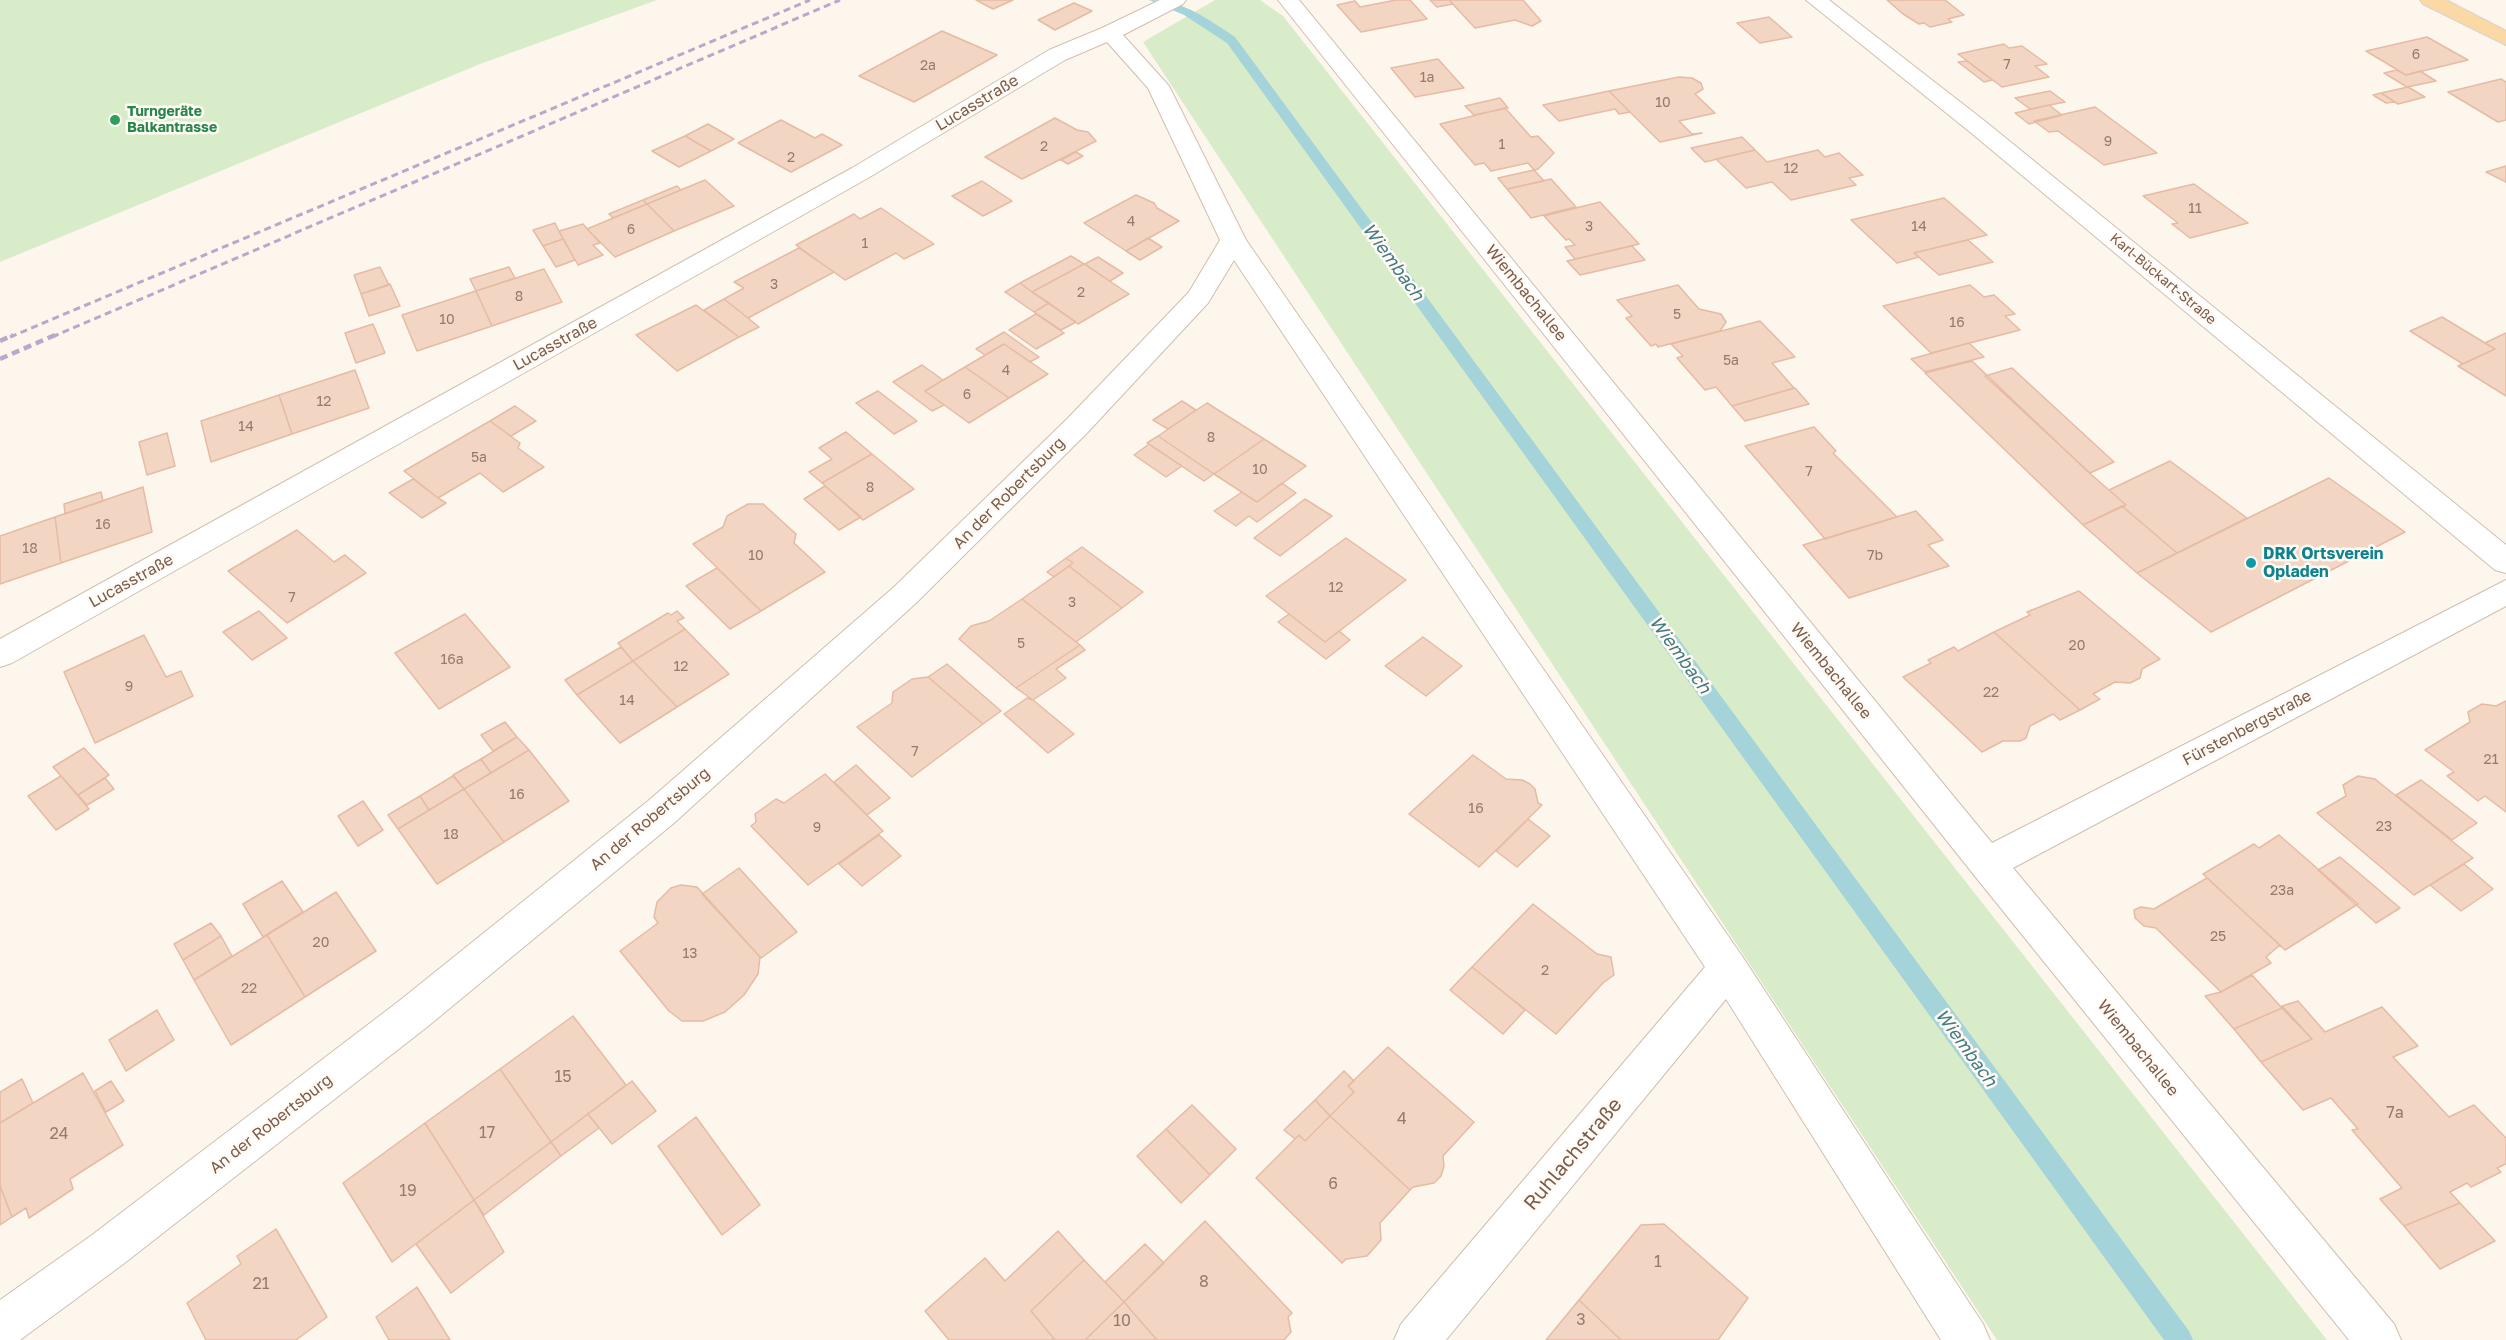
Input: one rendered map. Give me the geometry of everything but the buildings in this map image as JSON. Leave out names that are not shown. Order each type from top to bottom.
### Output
[{"type":"main road","points":[[2430,0],[2506,39]]},
{"type":"street","name":"Lucasstraße","points":[[0,654],[860,172],[1057,55],[1176,0]]},
{"type":"street","name":"Wiembachallee","points":[[1288,0],[1988,864],[2378,1340]]},
{"type":"street","name":"Karl-Bückart-Straße","points":[[1816,0],[1978,127],[2506,562]]},
{"type":"street","points":[[1121,27],[1158,86],[1233,240],[1728,968],[1967,1340]]},
{"type":"street","name":"An der Robertsburg","points":[[0,1327],[107,1250],[413,1014],[669,805],[905,595],[1077,426],[1199,297],[1233,240]]},
{"type":"street","name":"Fürstenbergstraße","points":[[1988,864],[2506,592]]},
{"type":"street","name":"Ruhlachstraße","points":[[1417,1340],[1728,968]]},
{"type":"green space","points":[[0,0],[657,0],[480,64],[0,262]]},
{"type":"green space","points":[[1215,0],[1260,0],[1283,16],[2327,1340],[1997,1340],[1143,42]]},
{"type":"waterway","name":"Wiembach","points":[[1155,0],[1188,12],[1231,40],[2180,1340]]},
{"type":"railway","points":[[10,337],[810,0]]},
{"type":"railway","points":[[52,337],[840,0]]},
{"type":"railway","points":[[0,341],[13,335]]},
{"type":"railway","points":[[0,359],[55,335]]},
{"type":"place","name":"Turngeräte Balkantrasse","points":[[115,120]]},
{"type":"place","name":"DRK Ortsverein Opladen","points":[[2251,563]]}]
